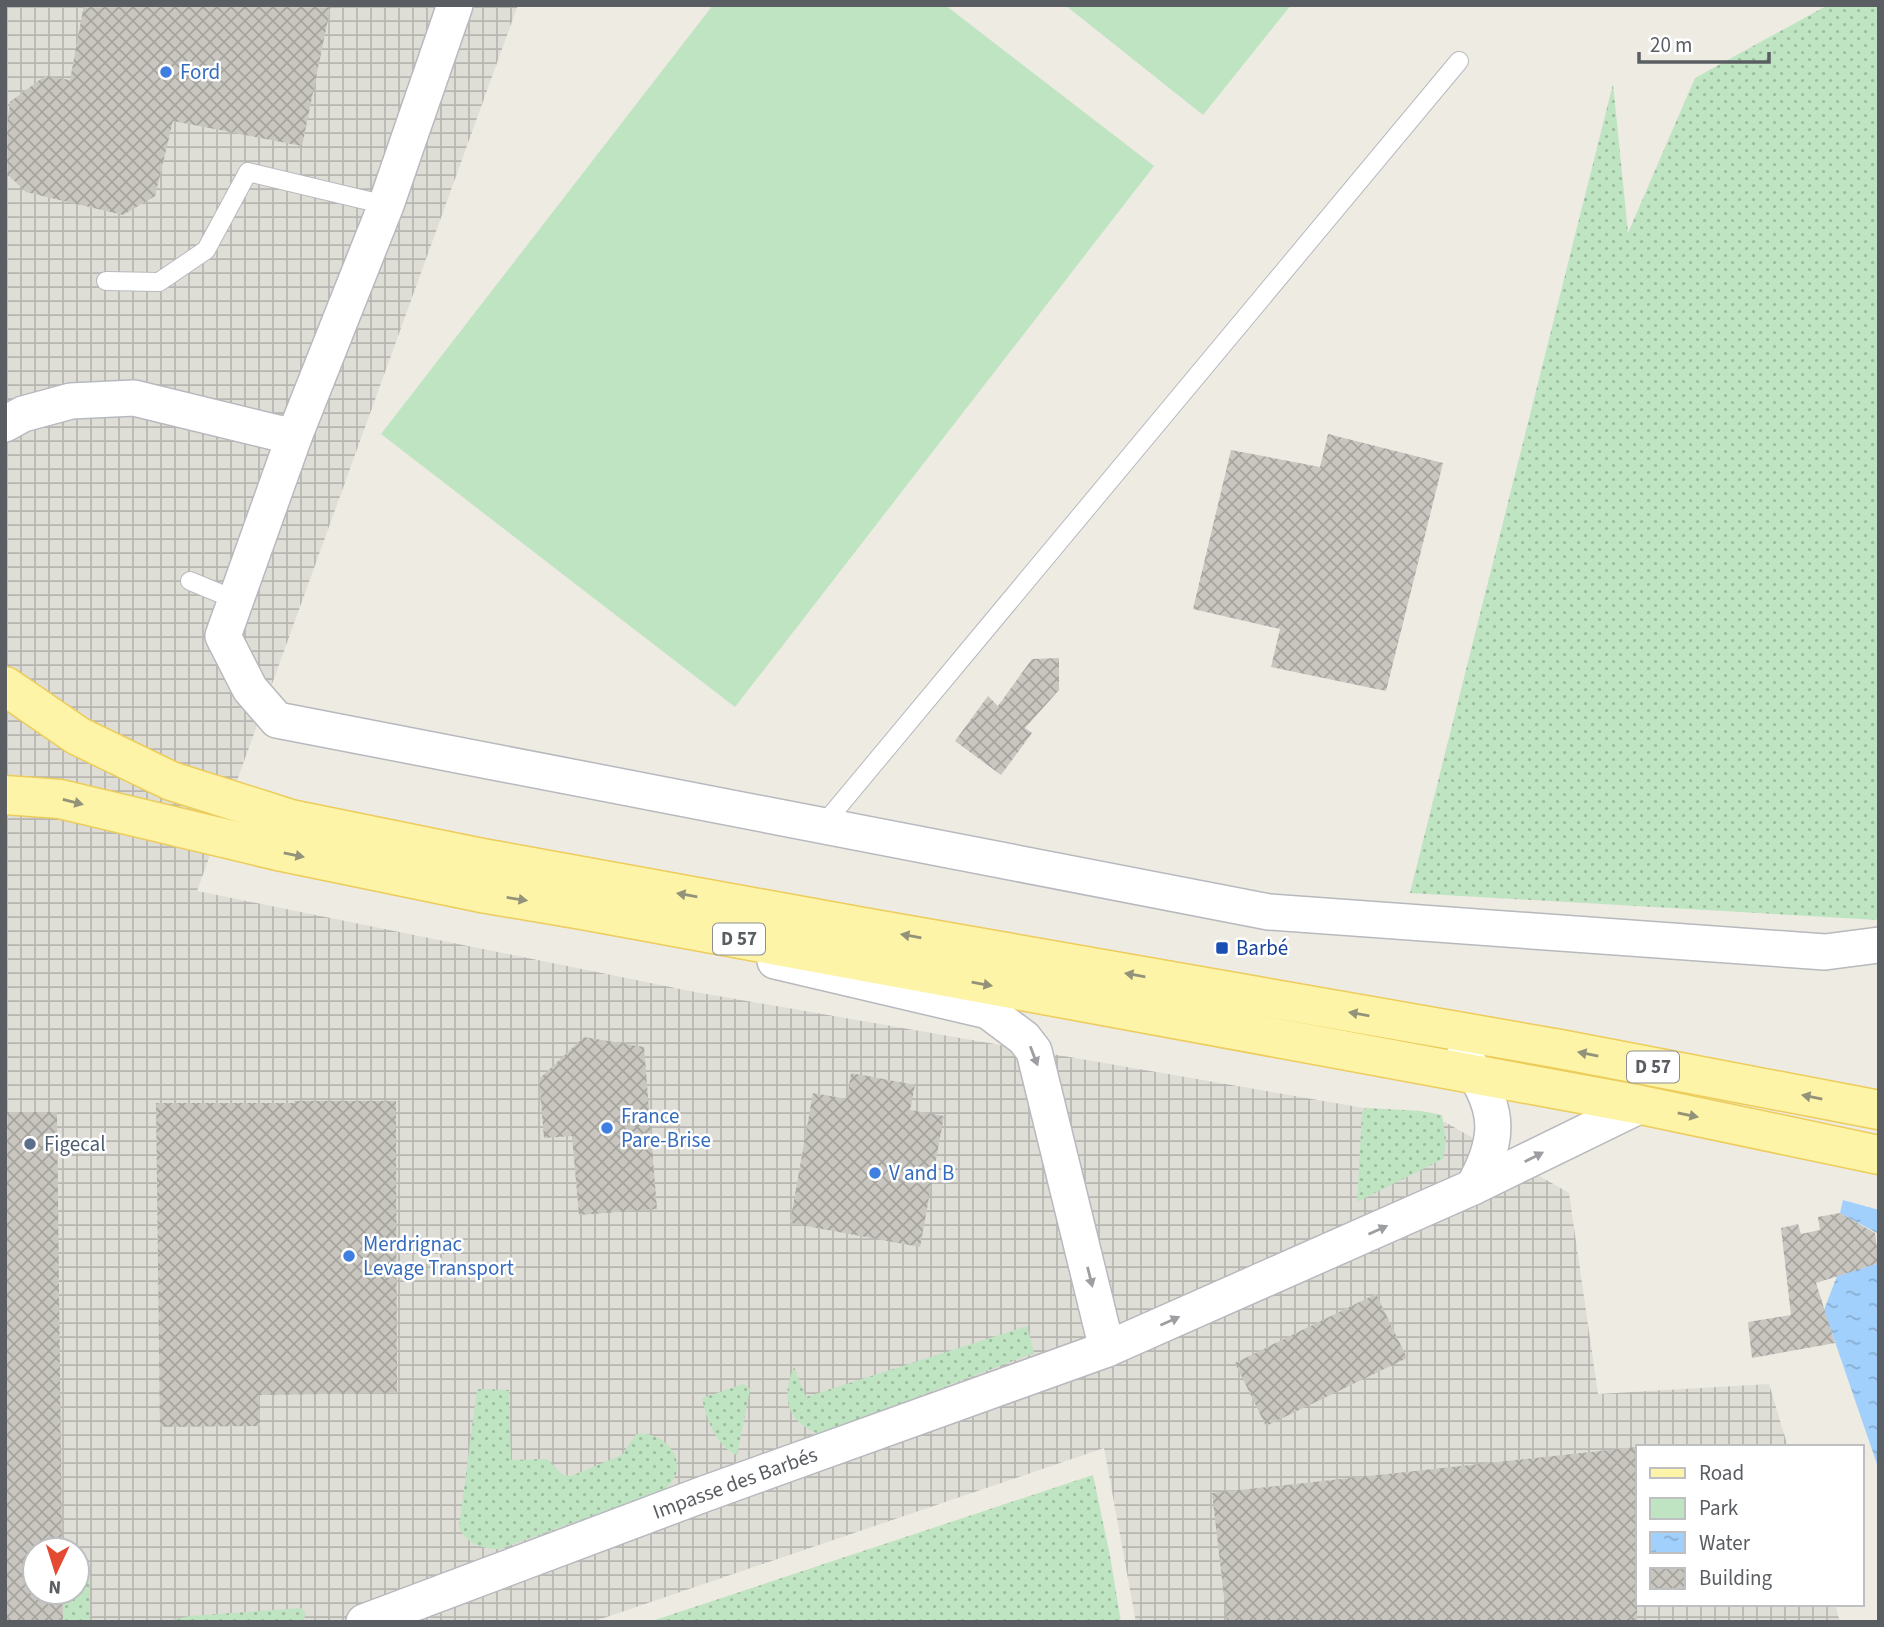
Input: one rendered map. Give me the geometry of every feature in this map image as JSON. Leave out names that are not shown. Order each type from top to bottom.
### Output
[{"type":"main road","name":"D 57","points":[[5,686],[78,736],[171,781],[292,819],[483,858],[781,913],[1560,1049],[1879,1110]]},
{"type":"main road","name":"D 57","points":[[5,795],[60,799],[282,852],[481,894],[582,910],[1641,1105],[1879,1155]]},
{"type":"street","points":[[455,5],[386,205],[294,437],[223,636],[250,689],[276,720],[1269,912],[1825,952],[1879,945]]},
{"type":"street","points":[[5,424],[23,414],[71,401],[135,398],[294,437]]},
{"type":"street","points":[[582,910],[817,973],[988,1011],[1024,1038],[1034,1051],[1107,1349]]},
{"type":"street","points":[[1426,1026],[1459,1049],[1488,1096],[1494,1129],[1486,1164],[1473,1187]]},
{"type":"street","name":"Impasse des Barbés","points":[[364,1622],[704,1494],[1107,1349],[1473,1187],[1641,1105]]},
{"type":"lane","points":[[823,825],[1459,61]]},
{"type":"lane","points":[[106,281],[159,282],[205,250],[248,172],[386,205]]},
{"type":"lane","points":[[190,581],[236,600]]},
{"type":"shaded area","points":[[5,5],[518,5],[197,891],[695,992],[1445,1122],[1569,1193],[1598,1394],[1769,1384],[1787,1445],[1636,1445],[1636,1606],[1836,1606],[1840,1622],[1136,1622],[1104,1448],[592,1622],[5,1622]]},
{"type":"green space","points":[[713,5],[945,5],[1154,166],[735,707],[381,434]]},
{"type":"green space","points":[[1065,5],[1291,5],[1203,115]]},
{"type":"green space","points":[[1828,5],[1879,5],[1879,920],[1410,893],[1613,84],[1628,233],[1695,78]]},
{"type":"green space","points":[[1366,1108],[1442,1115],[1446,1140],[1443,1159],[1357,1202],[1362,1112]]},
{"type":"green space","points":[[1027,1326],[1034,1353],[819,1434],[799,1422],[789,1407],[788,1389],[794,1367],[806,1397]]},
{"type":"green space","points":[[744,1384],[750,1389],[737,1455],[723,1446],[718,1439],[709,1423],[702,1398]]},
{"type":"green space","points":[[477,1389],[509,1390],[511,1460],[547,1459],[563,1475],[571,1476],[622,1455],[636,1434],[648,1434],[667,1444],[674,1453],[676,1472],[663,1490],[500,1549],[475,1544],[466,1538],[459,1527]]},
{"type":"green space","points":[[1093,1475],[1121,1622],[649,1622]]},
{"type":"green space","points":[[63,1606],[90,1606],[90,1622],[63,1622]]},
{"type":"green space","points":[[301,1608],[306,1613],[303,1622],[161,1622],[190,1616]]},
{"type":"water","points":[[1843,1200],[1879,1210],[1879,1234],[1840,1213]]},
{"type":"water","points":[[1879,1263],[1879,1470],[1824,1310],[1837,1276]]},
{"type":"building","points":[[84,5],[331,5],[302,146],[173,121],[155,196],[123,215],[26,192],[5,172],[5,141],[10,102],[45,76],[70,80]]},
{"type":"building","points":[[1328,434],[1443,463],[1386,691],[1271,667],[1280,629],[1193,609],[1231,450],[1320,467]]},
{"type":"building","points":[[1059,658],[1059,690],[1025,728],[1032,733],[1001,775],[955,741],[988,696],[998,706],[1032,659]]},
{"type":"building","points":[[584,1037],[644,1047],[657,1209],[579,1215],[572,1136],[544,1138],[539,1079]]},
{"type":"building","points":[[851,1073],[915,1085],[910,1110],[944,1116],[920,1247],[790,1223],[813,1093],[847,1099]]},
{"type":"building","points":[[396,1101],[397,1393],[259,1395],[260,1426],[160,1427],[156,1103]]},
{"type":"building","points":[[5,1112],[57,1112],[62,1536],[21,1536],[21,1606],[63,1606],[63,1622],[5,1622]]},
{"type":"building","points":[[1840,1213],[1875,1233],[1879,1263],[1816,1283],[1835,1343],[1752,1358],[1748,1322],[1791,1315],[1781,1228],[1798,1224],[1801,1234],[1820,1230],[1818,1217]]},
{"type":"building","points":[[1376,1294],[1407,1358],[1266,1426],[1235,1363]]},
{"type":"building","points":[[1636,1447],[1637,1622],[1227,1622],[1212,1493]]},
{"type":"place","name":"Ford","points":[[166,72]]},
{"type":"place","name":"Barbé","points":[[1222,948]]},
{"type":"place","name":"France Pare-Brise","points":[[607,1128]]},
{"type":"place","name":"Figecal","points":[[30,1144]]},
{"type":"place","name":"V and B","points":[[875,1173]]},
{"type":"place","name":"Merdrignac Levage Transport","points":[[349,1256]]}]
